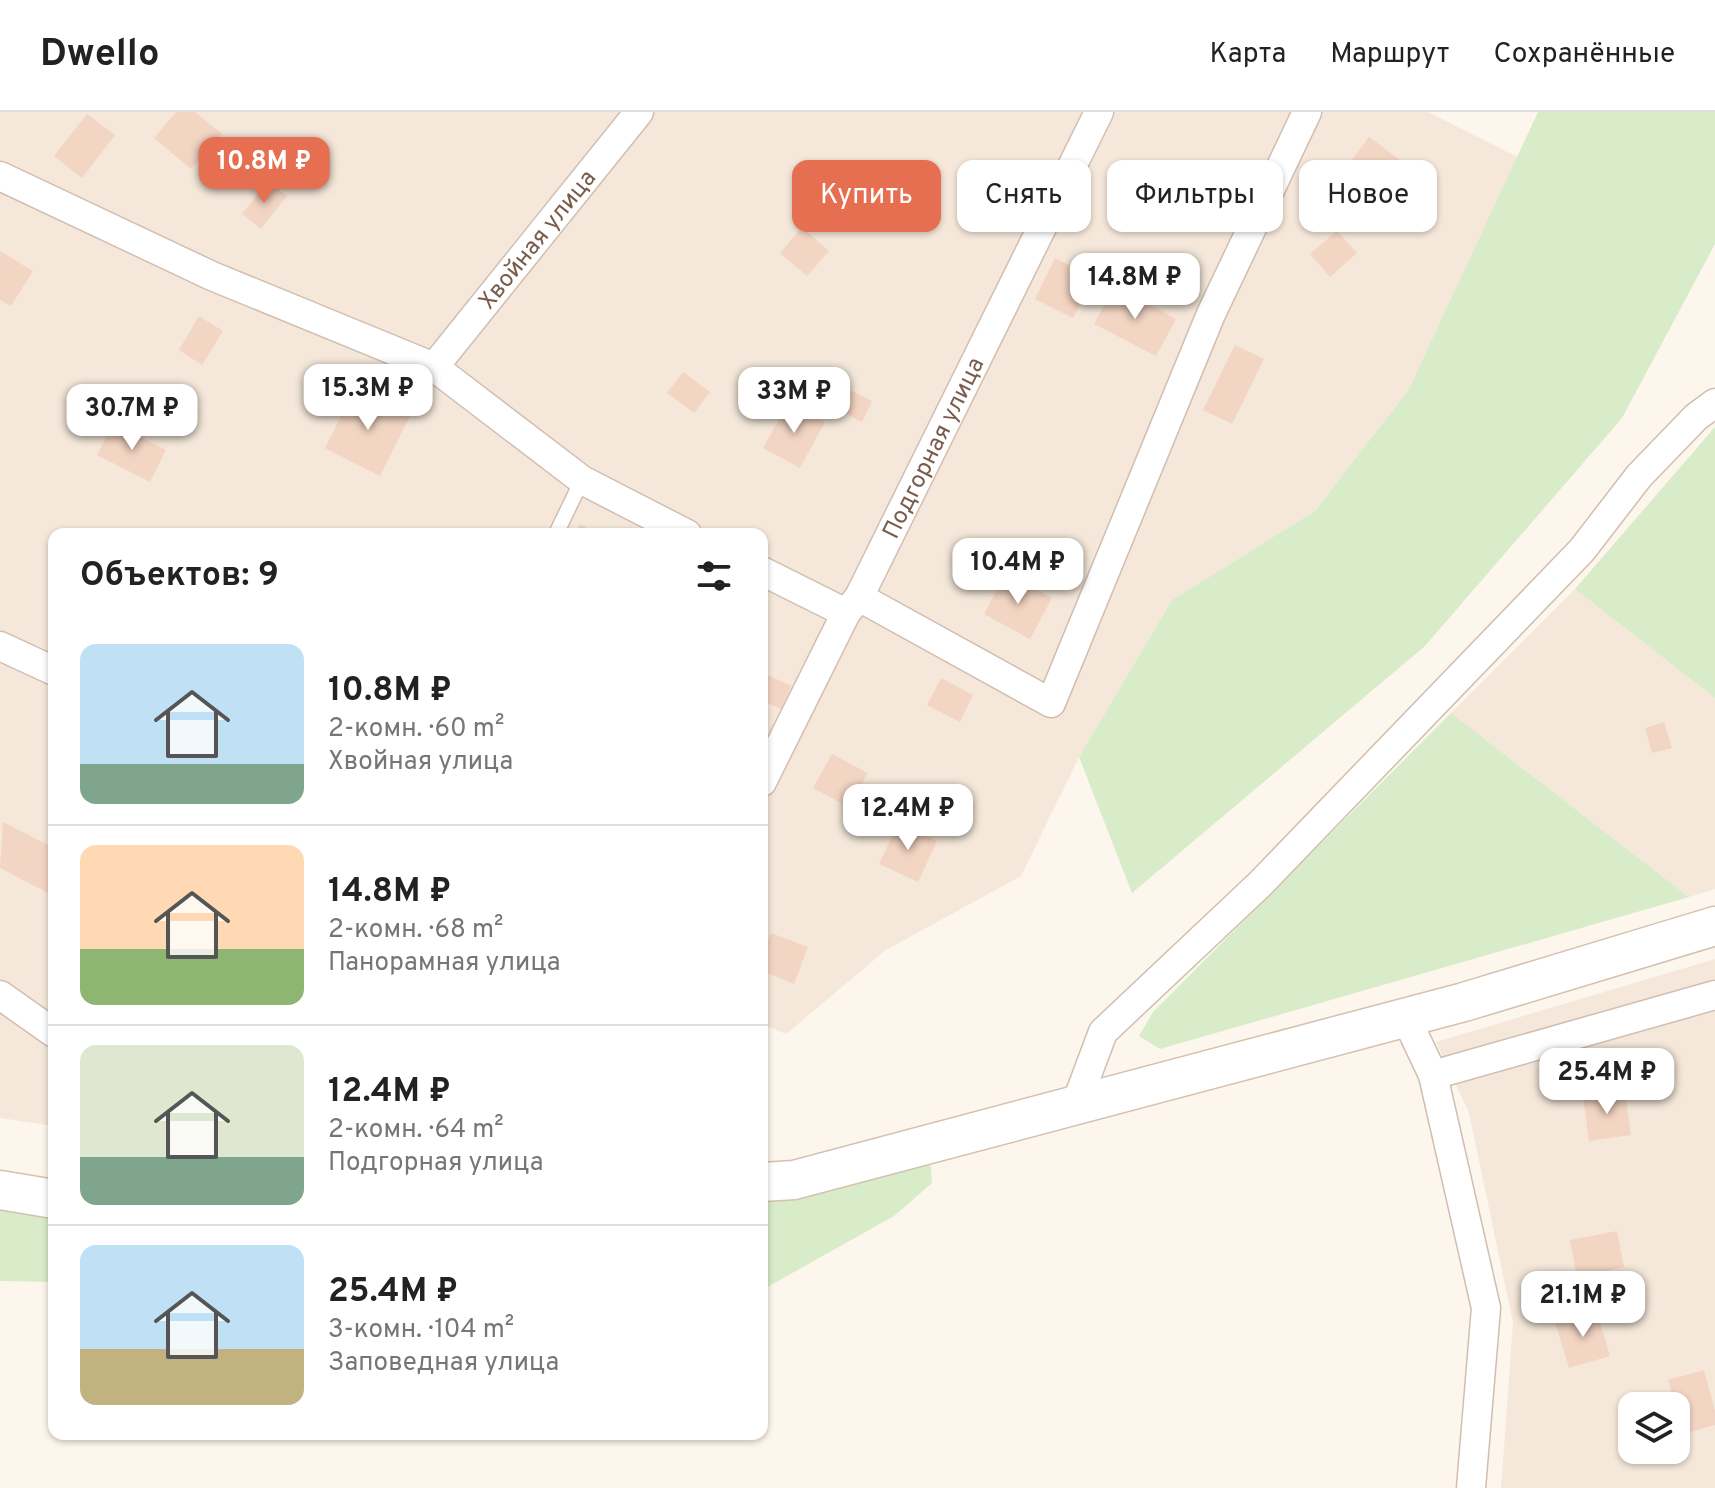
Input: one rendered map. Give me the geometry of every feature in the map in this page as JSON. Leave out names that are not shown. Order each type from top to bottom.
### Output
[{"type":"street","name":"Хвойная улица","points":[[434,367],[639,112]]},
{"type":"street","name":"Подгорная улица","points":[[768,770],[1099,112]]},
{"type":"street","points":[[768,573],[852,605],[1051,703],[1211,314],[1307,112]]},
{"type":"street","points":[[0,176],[212,276],[434,367],[582,480],[675,528]]},
{"type":"street","points":[[1076,1104],[1103,1032],[1260,884],[1582,550],[1639,476],[1696,417],[1715,403]]},
{"type":"street","points":[[0,646],[48,668]]},
{"type":"street","points":[[768,1182],[794,1180],[1406,1018],[1715,926]]},
{"type":"street","points":[[0,995],[48,1029]]},
{"type":"street","points":[[1433,1075],[1715,995]]},
{"type":"street","points":[[1406,1018],[1433,1075],[1486,1308],[1471,1488]]},
{"type":"street","points":[[0,1190],[48,1198]]},
{"type":"lane","points":[[559,528],[582,480]]},
{"type":"shaded area","points":[[0,112],[1428,112],[1523,160],[1409,389],[1315,511],[1172,600],[1079,757],[1021,876],[886,950],[786,1034],[768,1026],[768,528],[48,528],[48,1125],[0,1118]]},
{"type":"shaded area","points":[[1575,589],[1715,698],[1715,889],[1689,897],[1451,713]]},
{"type":"shaded area","points":[[1715,959],[1715,1488],[1501,1488],[1513,1323],[1469,1113],[1436,1042]]},
{"type":"green space","points":[[1538,112],[1715,112],[1715,244],[1622,418],[1425,646],[1132,893],[1079,757],[1172,600],[1315,511],[1409,389]]},
{"type":"green space","points":[[1715,427],[1715,698],[1575,589]]},
{"type":"green space","points":[[1451,713],[1689,897],[1160,1049],[1139,1036],[1153,1012]]},
{"type":"green space","points":[[925,1160],[931,1167],[932,1183],[894,1216],[768,1287],[768,1192]]},
{"type":"green space","points":[[0,1207],[48,1213],[48,1282],[0,1281]]},
{"type":"building","points":[[176,112],[195,112],[222,134],[191,169],[154,138]]},
{"type":"building","points":[[87,114],[115,135],[82,178],[54,156]]},
{"type":"building","points":[[1369,137],[1400,160],[1352,160]]},
{"type":"building","points":[[268,181],[287,196],[261,229],[242,214]]},
{"type":"building","points":[[798,232],[808,232],[829,251],[807,276],[780,253]]},
{"type":"building","points":[[1336,232],[1357,253],[1330,277],[1310,254]]},
{"type":"building","points":[[0,251],[33,271],[11,306],[0,300]]},
{"type":"building","points":[[1055,258],[1093,277],[1073,318],[1035,299]]},
{"type":"building","points":[[1114,286],[1176,319],[1156,356],[1094,324]]},
{"type":"building","points":[[199,316],[223,331],[202,365],[179,350]]},
{"type":"building","points":[[1235,345],[1264,359],[1232,424],[1203,410]]},
{"type":"building","points":[[683,372],[710,392],[694,413],[667,393]]},
{"type":"building","points":[[844,387],[872,401],[862,422],[834,408]]},
{"type":"building","points":[[355,389],[410,416],[380,476],[325,448]]},
{"type":"building","points":[[789,402],[825,422],[800,468],[763,448]]},
{"type":"building","points":[[113,423],[166,450],[150,482],[97,455]]},
{"type":"building","points":[[1006,573],[1052,598],[1030,639],[984,614]]},
{"type":"building","points":[[768,675],[791,686],[781,709],[768,704]]},
{"type":"building","points":[[941,678],[973,695],[960,722],[927,705]]},
{"type":"building","points":[[1664,722],[1672,748],[1652,753],[1645,728]]},
{"type":"building","points":[[832,754],[868,773],[849,807],[813,788]]},
{"type":"building","points":[[3,822],[48,845],[48,893],[0,868]]},
{"type":"building","points":[[899,822],[937,841],[918,882],[879,864]]},
{"type":"building","points":[[771,933],[808,947],[794,984],[768,973],[768,940]]},
{"type":"building","points":[[1625,1091],[1631,1135],[1589,1141],[1583,1097]]},
{"type":"building","points":[[1617,1231],[1624,1267],[1577,1277],[1570,1240]]},
{"type":"building","points":[[1596,1309],[1610,1356],[1569,1368],[1555,1322]]},
{"type":"building","points":[[1704,1370],[1715,1411],[1715,1425],[1690,1432],[1690,1392],[1671,1392],[1668,1380]]}]
